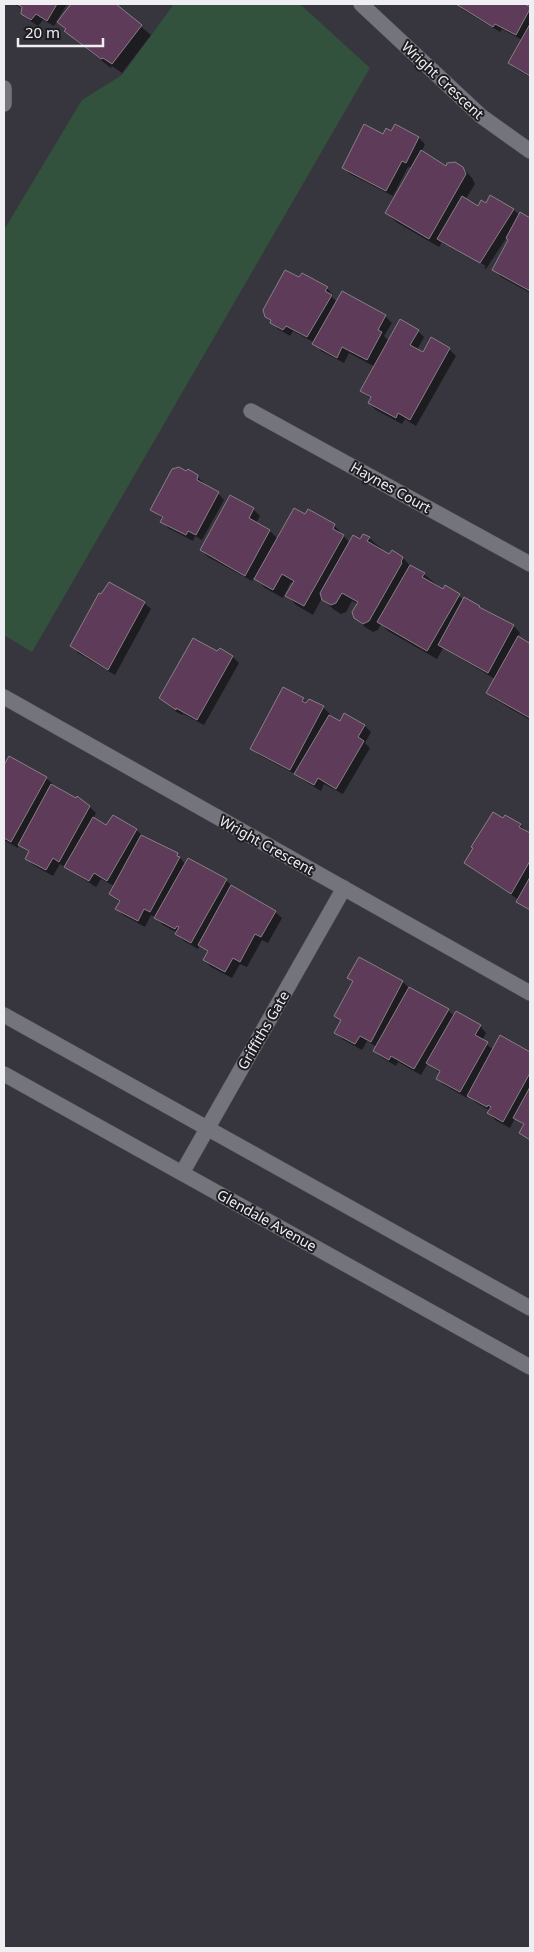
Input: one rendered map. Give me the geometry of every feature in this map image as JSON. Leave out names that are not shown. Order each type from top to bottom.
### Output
[{"type":"street","name":"Wright Crescent","points":[[361,4],[480,116],[530,151]]},
{"type":"street","points":[[4,88],[4,104]]},
{"type":"street","name":"Haynes Court","points":[[251,411],[530,564]]},
{"type":"street","name":"Wright Crescent","points":[[4,697],[530,993]]},
{"type":"street","name":"Griffiths Gate","points":[[182,1172],[344,888]]},
{"type":"street","points":[[4,1015],[530,1308]]},
{"type":"street","name":"Glendale Avenue","points":[[4,1074],[530,1367]]},
{"type":"green space","points":[[174,4],[300,4],[370,68],[32,652],[4,635],[4,230],[82,100],[122,75]]},
{"type":"building","points":[[17,4],[57,4],[47,21],[36,14],[31,20],[21,14],[22,7]]},
{"type":"building","points":[[71,4],[116,4],[142,25],[112,64],[103,58],[101,59],[64,31],[66,29],[57,22]]},
{"type":"building","points":[[456,4],[525,4],[530,9],[516,35],[495,24],[493,27]]},
{"type":"building","points":[[530,24],[530,76],[508,63]]},
{"type":"building","points":[[364,124],[383,134],[386,128],[391,131],[395,124],[419,137],[406,163],[402,161],[386,191],[342,168]]},
{"type":"building","points":[[421,150],[446,166],[447,163],[455,162],[463,167],[466,174],[429,239],[385,213]]},
{"type":"building","points":[[490,195],[514,209],[480,263],[437,239],[462,196],[478,206],[481,200],[486,203]]},
{"type":"building","points":[[520,212],[530,218],[530,291],[492,270]]},
{"type":"building","points":[[285,270],[299,277],[302,273],[328,287],[325,291],[332,295],[307,337],[286,326],[283,330],[270,323],[271,320],[265,317],[263,310]]},
{"type":"building","points":[[342,291],[386,315],[378,330],[382,332],[367,360],[342,347],[337,358],[312,344]]},
{"type":"building","points":[[400,319],[419,330],[410,345],[423,352],[431,337],[450,348],[410,420],[398,413],[396,418],[368,403],[371,397],[360,391]]},
{"type":"building","points":[[179,467],[186,471],[188,469],[198,475],[197,480],[219,492],[196,535],[188,531],[186,535],[160,522],[163,517],[150,510],[172,469]]},
{"type":"building","points":[[230,495],[254,508],[249,518],[270,530],[245,576],[200,550]]},
{"type":"building","points":[[294,508],[305,514],[308,509],[335,524],[333,529],[344,535],[304,606],[285,596],[294,581],[282,574],[273,590],[254,579]]},
{"type":"building","points":[[363,534],[370,537],[367,541],[389,554],[392,550],[403,557],[402,563],[369,621],[363,624],[354,618],[352,612],[358,602],[342,593],[336,603],[331,605],[322,600],[320,593],[353,535],[360,539]]},
{"type":"building","points":[[410,565],[425,573],[422,577],[443,589],[445,585],[460,594],[427,651],[377,622]]},
{"type":"building","points":[[109,582],[145,602],[108,670],[70,646],[99,593],[101,594]]},
{"type":"building","points":[[464,597],[514,625],[488,673],[438,645]]},
{"type":"building","points":[[518,636],[529,643],[530,640],[530,718],[486,693]]},
{"type":"building","points":[[193,638],[217,651],[220,648],[233,656],[197,720],[176,708],[176,710],[159,698]]},
{"type":"building","points":[[283,687],[304,698],[302,701],[306,703],[309,699],[324,706],[290,770],[250,749]]},
{"type":"building","points":[[344,713],[365,725],[358,737],[364,741],[336,789],[318,778],[314,785],[294,774],[329,715],[340,721]]},
{"type":"building","points":[[9,756],[47,777],[11,842],[4,838],[4,765]]},
{"type":"building","points":[[51,784],[76,798],[77,796],[90,806],[59,862],[53,858],[46,870],[25,859],[29,851],[18,845]]},
{"type":"building","points":[[493,812],[503,818],[505,815],[521,824],[519,827],[530,833],[530,861],[511,894],[464,863],[473,848],[471,847]]},
{"type":"building","points":[[113,815],[137,829],[107,881],[94,873],[89,881],[64,867],[93,817],[106,825]]},
{"type":"building","points":[[141,835],[178,853],[177,856],[180,857],[150,912],[144,909],[138,921],[115,909],[120,901],[109,894]]},
{"type":"building","points":[[188,858],[227,879],[191,943],[175,934],[179,927],[177,926],[175,929],[154,918]]},
{"type":"building","points":[[530,877],[530,910],[516,902]]},
{"type":"building","points":[[231,885],[276,911],[261,937],[255,934],[240,962],[233,958],[225,972],[203,960],[208,951],[198,945]]},
{"type":"building","points":[[359,957],[403,981],[371,1042],[360,1036],[355,1044],[334,1033],[341,1020],[334,1016],[353,981],[347,978]]},
{"type":"building","points":[[409,987],[449,1009],[414,1069],[391,1056],[389,1060],[373,1051]]},
{"type":"building","points":[[456,1011],[481,1025],[475,1035],[488,1042],[460,1092],[436,1079],[440,1071],[426,1063]]},
{"type":"building","points":[[500,1035],[530,1052],[530,1073],[503,1122],[487,1113],[491,1107],[488,1105],[487,1107],[467,1096]]},
{"type":"building","points":[[530,1087],[530,1140],[519,1133],[524,1124],[513,1118]]}]
